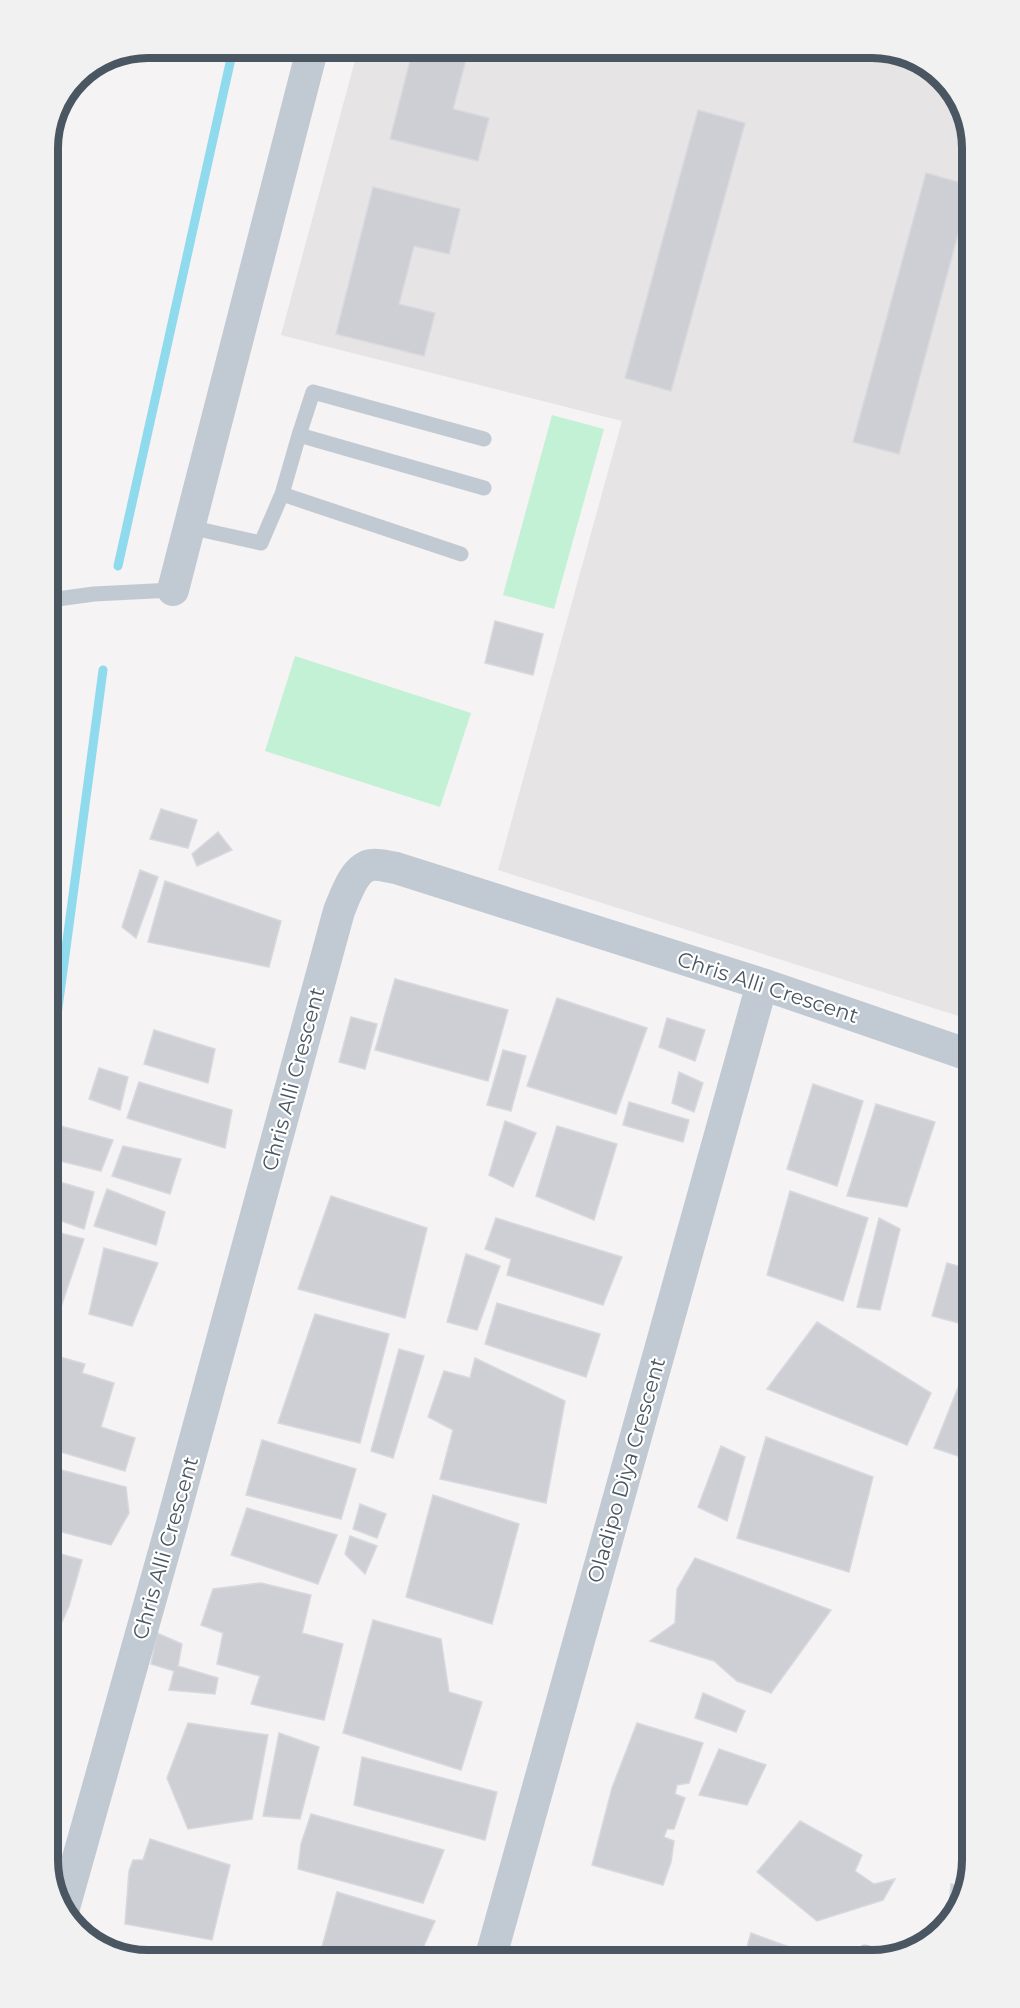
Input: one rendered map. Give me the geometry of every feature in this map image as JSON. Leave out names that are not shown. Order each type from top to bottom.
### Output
[{"type":"street","points":[[172,590],[310,58]]},
{"type":"street","name":"Chris Alli Crescent","points":[[67,1897],[168,1539],[339,911],[347,891],[364,867],[372,865],[396,868],[762,984],[962,1053]]},
{"type":"street","name":"Oladipo Diya Crescent","points":[[492,1949],[762,984]]},
{"type":"lane","points":[[189,527],[261,543],[282,494],[313,392],[484,439]]},
{"type":"lane","points":[[299,435],[484,488]]},
{"type":"lane","points":[[282,494],[461,554]]},
{"type":"lane","points":[[59,599],[94,594],[172,590]]},
{"type":"shaded area","points":[[356,58],[877,59],[900,63],[921,74],[935,85],[955,114],[962,149],[962,1017],[498,870],[622,421],[281,335]]},
{"type":"green space","points":[[552,415],[604,429],[554,609],[503,595]]},
{"type":"green space","points":[[295,656],[471,713],[440,807],[265,751]]},
{"type":"building","points":[[411,58],[466,58],[453,109],[489,118],[478,161],[390,139]]},
{"type":"building","points":[[698,110],[745,123],[671,391],[625,378]]},
{"type":"building","points":[[926,173],[962,183],[962,219],[899,454],[853,442]]},
{"type":"building","points":[[373,187],[460,209],[449,254],[414,246],[399,304],[435,313],[424,356],[336,334]]},
{"type":"building","points":[[495,621],[543,634],[533,675],[485,663]]},
{"type":"building","points":[[161,809],[197,820],[188,848],[150,839]]},
{"type":"building","points":[[218,832],[232,850],[197,866],[192,854]]},
{"type":"building","points":[[140,870],[158,877],[136,938],[122,927]]},
{"type":"building","points":[[165,881],[281,921],[269,967],[148,942]]},
{"type":"building","points":[[395,979],[508,1010],[488,1081],[375,1050]]},
{"type":"building","points":[[557,998],[647,1028],[616,1114],[527,1086]]},
{"type":"building","points":[[351,1017],[377,1024],[365,1069],[339,1062]]},
{"type":"building","points":[[667,1018],[705,1030],[695,1061],[659,1047]]},
{"type":"building","points":[[154,1030],[215,1049],[208,1083],[144,1064]]},
{"type":"building","points":[[503,1050],[526,1056],[511,1111],[487,1105]]},
{"type":"building","points":[[99,1068],[128,1077],[120,1110],[89,1099]]},
{"type":"building","points":[[679,1072],[703,1083],[694,1112],[672,1103]]},
{"type":"building","points":[[139,1082],[232,1110],[225,1148],[127,1118]]},
{"type":"building","points":[[813,1084],[863,1101],[837,1186],[787,1169]]},
{"type":"building","points":[[629,1102],[689,1120],[683,1142],[623,1125]]},
{"type":"building","points":[[876,1104],[935,1122],[907,1207],[847,1196]]},
{"type":"building","points":[[505,1121],[536,1133],[513,1187],[489,1175]]},
{"type":"building","points":[[59,1126],[113,1140],[101,1171],[59,1161]]},
{"type":"building","points":[[557,1126],[617,1144],[594,1220],[536,1196]]},
{"type":"building","points":[[123,1146],[181,1159],[170,1194],[112,1176]]},
{"type":"building","points":[[59,1182],[94,1192],[84,1229],[59,1220]]},
{"type":"building","points":[[107,1189],[165,1212],[156,1245],[94,1226]]},
{"type":"building","points":[[790,1191],[868,1218],[843,1301],[767,1275]]},
{"type":"building","points":[[331,1196],[427,1228],[405,1318],[298,1289]]},
{"type":"building","points":[[496,1218],[622,1257],[603,1305],[507,1275],[511,1259],[485,1249]]},
{"type":"building","points":[[879,1218],[900,1229],[880,1310],[857,1307]]},
{"type":"building","points":[[59,1233],[84,1239],[61,1307],[59,1306]]},
{"type":"building","points":[[104,1248],[158,1263],[132,1326],[89,1314]]},
{"type":"building","points":[[466,1254],[500,1266],[477,1330],[447,1322]]},
{"type":"building","points":[[947,1263],[962,1267],[962,1324],[932,1316]]},
{"type":"building","points":[[497,1303],[600,1334],[586,1377],[485,1344]]},
{"type":"building","points":[[315,1314],[389,1334],[360,1443],[278,1423]]},
{"type":"building","points":[[817,1322],[931,1393],[907,1445],[767,1389]]},
{"type":"building","points":[[399,1349],[424,1356],[393,1458],[371,1451]]},
{"type":"building","points":[[59,1357],[85,1364],[82,1373],[114,1383],[101,1427],[135,1438],[125,1471],[59,1451]]},
{"type":"building","points":[[475,1358],[565,1401],[546,1503],[440,1479],[453,1430],[428,1417],[444,1371],[470,1378]]},
{"type":"building","points":[[962,1378],[962,1457],[934,1448]]},
{"type":"building","points":[[766,1437],[873,1477],[849,1572],[737,1538]]},
{"type":"building","points":[[262,1440],[356,1469],[341,1519],[246,1495]]},
{"type":"building","points":[[721,1446],[745,1457],[727,1521],[698,1507]]},
{"type":"building","points":[[59,1469],[126,1487],[129,1513],[111,1545],[59,1531]]},
{"type":"building","points":[[433,1495],[519,1524],[492,1624],[406,1597]]},
{"type":"building","points":[[360,1504],[386,1514],[377,1538],[353,1529]]},
{"type":"building","points":[[247,1508],[337,1535],[318,1584],[231,1555]]},
{"type":"building","points":[[350,1536],[377,1546],[365,1574],[345,1554]]},
{"type":"building","points":[[59,1553],[82,1560],[69,1606],[59,1629]]},
{"type":"building","points":[[695,1558],[831,1610],[771,1693],[737,1681],[714,1661],[650,1641],[675,1623],[677,1589]]},
{"type":"building","points":[[261,1583],[311,1595],[302,1633],[343,1644],[324,1720],[251,1704],[260,1676],[217,1664],[223,1633],[201,1625],[213,1589]]},
{"type":"building","points":[[373,1620],[441,1639],[449,1692],[482,1702],[461,1770],[343,1733]]},
{"type":"building","points":[[157,1633],[182,1644],[178,1666],[218,1678],[215,1694],[169,1690],[174,1671],[151,1664]]},
{"type":"building","points":[[703,1693],[745,1711],[736,1732],[695,1718]]},
{"type":"building","points":[[188,1723],[268,1735],[252,1819],[188,1829],[167,1778]]},
{"type":"building","points":[[637,1723],[703,1743],[689,1783],[677,1785],[675,1794],[685,1798],[674,1829],[667,1829],[664,1837],[674,1841],[671,1862],[663,1885],[592,1865],[612,1788]]},
{"type":"building","points":[[279,1733],[319,1747],[300,1819],[263,1816]]},
{"type":"building","points":[[719,1749],[766,1765],[747,1805],[699,1795]]},
{"type":"building","points":[[362,1757],[497,1792],[485,1840],[354,1805]]},
{"type":"building","points":[[311,1814],[444,1850],[423,1903],[298,1869],[301,1844]]},
{"type":"building","points":[[800,1821],[862,1855],[855,1871],[874,1884],[895,1879],[883,1900],[817,1921],[757,1872]]},
{"type":"building","points":[[150,1839],[230,1865],[212,1940],[125,1924],[129,1871],[133,1860],[143,1860]]},
{"type":"building","points":[[951,1884],[957,1885],[952,1899],[949,1903]]},
{"type":"building","points":[[337,1892],[435,1921],[422,1949],[321,1949]]},
{"type":"building","points":[[751,1933],[797,1950],[746,1950]]},
{"type":"waterway","points":[[118,566],[231,58]]},
{"type":"waterway","points":[[59,1000],[103,670]]}]
